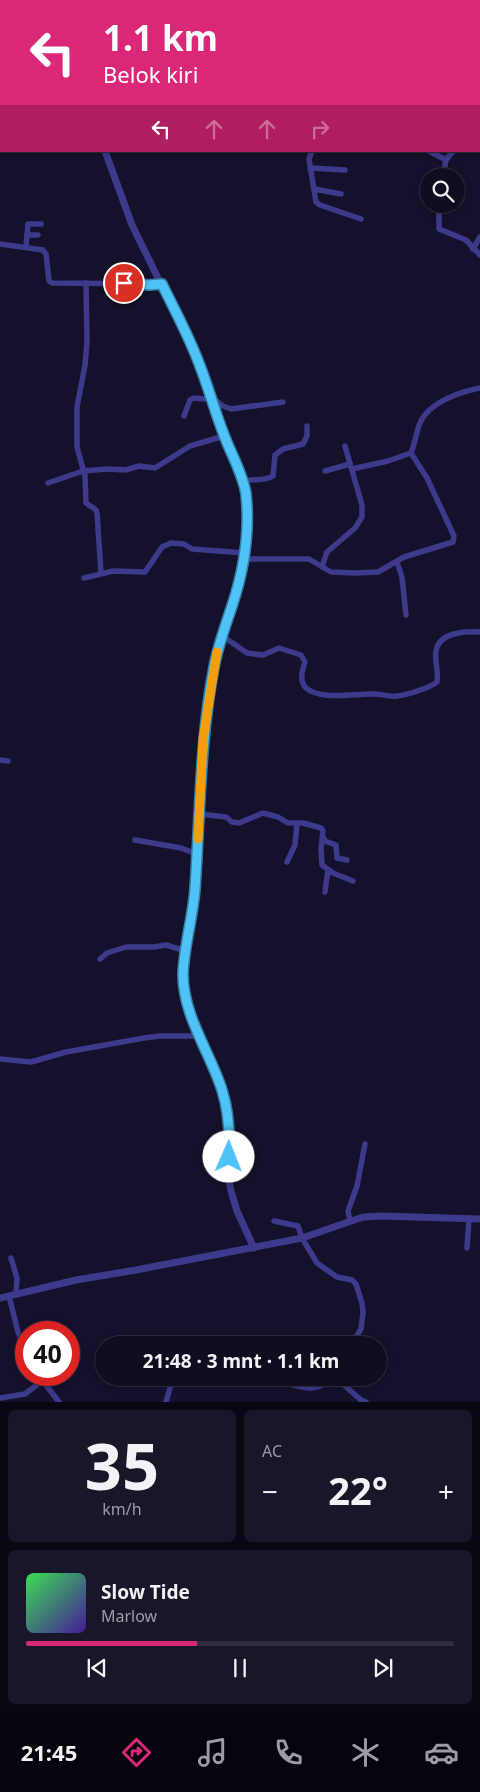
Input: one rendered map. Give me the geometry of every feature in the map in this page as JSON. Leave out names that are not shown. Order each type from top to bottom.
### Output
[{"type":"street","points":[[105,152],[132,225],[200,364],[211,400],[246,492],[248,521],[244,556],[232,605],[221,635],[211,681],[203,739],[195,891],[183,985],[188,1007],[222,1090],[229,1116],[228,1176],[231,1191],[237,1211],[254,1248]]},
{"type":"street","points":[[312,152],[309,157],[310,168],[318,204],[361,219]]},
{"type":"street","points":[[431,152],[446,160]]},
{"type":"street","points":[[444,168],[446,160],[452,152]]},
{"type":"street","points":[[310,168],[345,170]]},
{"type":"street","points":[[314,189],[341,194]]},
{"type":"street","points":[[439,213],[438,229],[466,240],[480,255]]},
{"type":"street","points":[[26,247],[28,224],[41,224]]},
{"type":"street","points":[[27,235],[38,235]]},
{"type":"street","points":[[473,249],[480,237]]},
{"type":"street","points":[[0,244],[43,250],[45,252],[49,278],[52,283],[162,284]]},
{"type":"street","points":[[86,283],[87,342],[85,365],[77,407],[77,447],[83,471],[86,503],[96,510],[97,514],[100,573]]},
{"type":"street","points":[[411,453],[421,422],[430,410],[453,397],[480,388]]},
{"type":"street","points":[[184,416],[192,399],[215,400],[231,409],[283,402]]},
{"type":"street","points":[[243,481],[254,478],[263,480],[273,476],[275,455],[283,449],[303,444],[307,436],[308,426]]},
{"type":"street","points":[[48,483],[83,471],[113,468],[126,470],[139,466],[155,468],[190,446],[224,436]]},
{"type":"street","points":[[322,567],[326,552],[361,521],[362,505],[346,446]]},
{"type":"street","points":[[325,472],[388,461],[411,453]]},
{"type":"street","points":[[84,578],[113,571],[145,572],[162,547],[171,543],[184,544],[192,549],[244,556],[309,559],[331,572],[378,572],[416,553],[450,544],[454,539],[428,478],[411,453]]},
{"type":"street","points":[[396,562],[402,577],[406,614]]},
{"type":"street","points":[[221,635],[247,653],[263,654],[279,648],[301,655],[305,662],[302,681],[308,689],[313,691],[332,695],[374,694],[393,696],[409,693],[437,682],[436,653],[441,641],[451,634],[480,632]]},
{"type":"street","points":[[0,760],[8,761]]},
{"type":"street","points":[[200,814],[226,817],[232,822],[239,823],[263,813],[278,817],[285,822],[309,824],[321,828],[323,831],[320,861],[322,865],[328,870],[353,881]]},
{"type":"street","points":[[287,862],[295,845],[297,823]]},
{"type":"street","points":[[323,837],[325,842],[336,845],[337,858],[347,860]]},
{"type":"street","points":[[135,840],[181,848],[197,854]]},
{"type":"street","points":[[324,892],[328,870]]},
{"type":"street","points":[[100,959],[106,953],[126,947],[166,945],[186,951]]},
{"type":"street","points":[[0,1059],[31,1062],[66,1052],[144,1038],[199,1036]]},
{"type":"street","points":[[350,1221],[348,1211],[357,1186],[366,1144]]},
{"type":"street","points":[[0,1298],[76,1280],[302,1238],[363,1217],[480,1219]]},
{"type":"street","points":[[466,1248],[468,1219]]},
{"type":"street","points":[[274,1221],[296,1224],[302,1238],[319,1265],[337,1277],[352,1280],[356,1284],[364,1313],[361,1329],[357,1336]]},
{"type":"street","points":[[11,1258],[17,1278],[12,1295],[16,1321]]},
{"type":"street","points":[[0,1398],[6,1400],[25,1394],[32,1386]]},
{"type":"street","points":[[46,1386],[59,1402]]},
{"type":"street","points":[[166,1402],[171,1386]]},
{"type":"street","points":[[301,1386],[310,1388],[319,1386]]},
{"type":"street","points":[[345,1386],[366,1402]]},
{"type":"slow traffic","points":[[198,839],[203,739],[208,698],[217,652]]},
{"type":"route","points":[[124,283],[162,284],[200,364],[219,422],[233,460],[242,476],[246,492],[248,521],[244,559],[232,605],[221,635],[208,698],[203,739],[195,891],[183,970],[183,985],[188,1007],[211,1060],[229,1116],[229,1157]]}]
